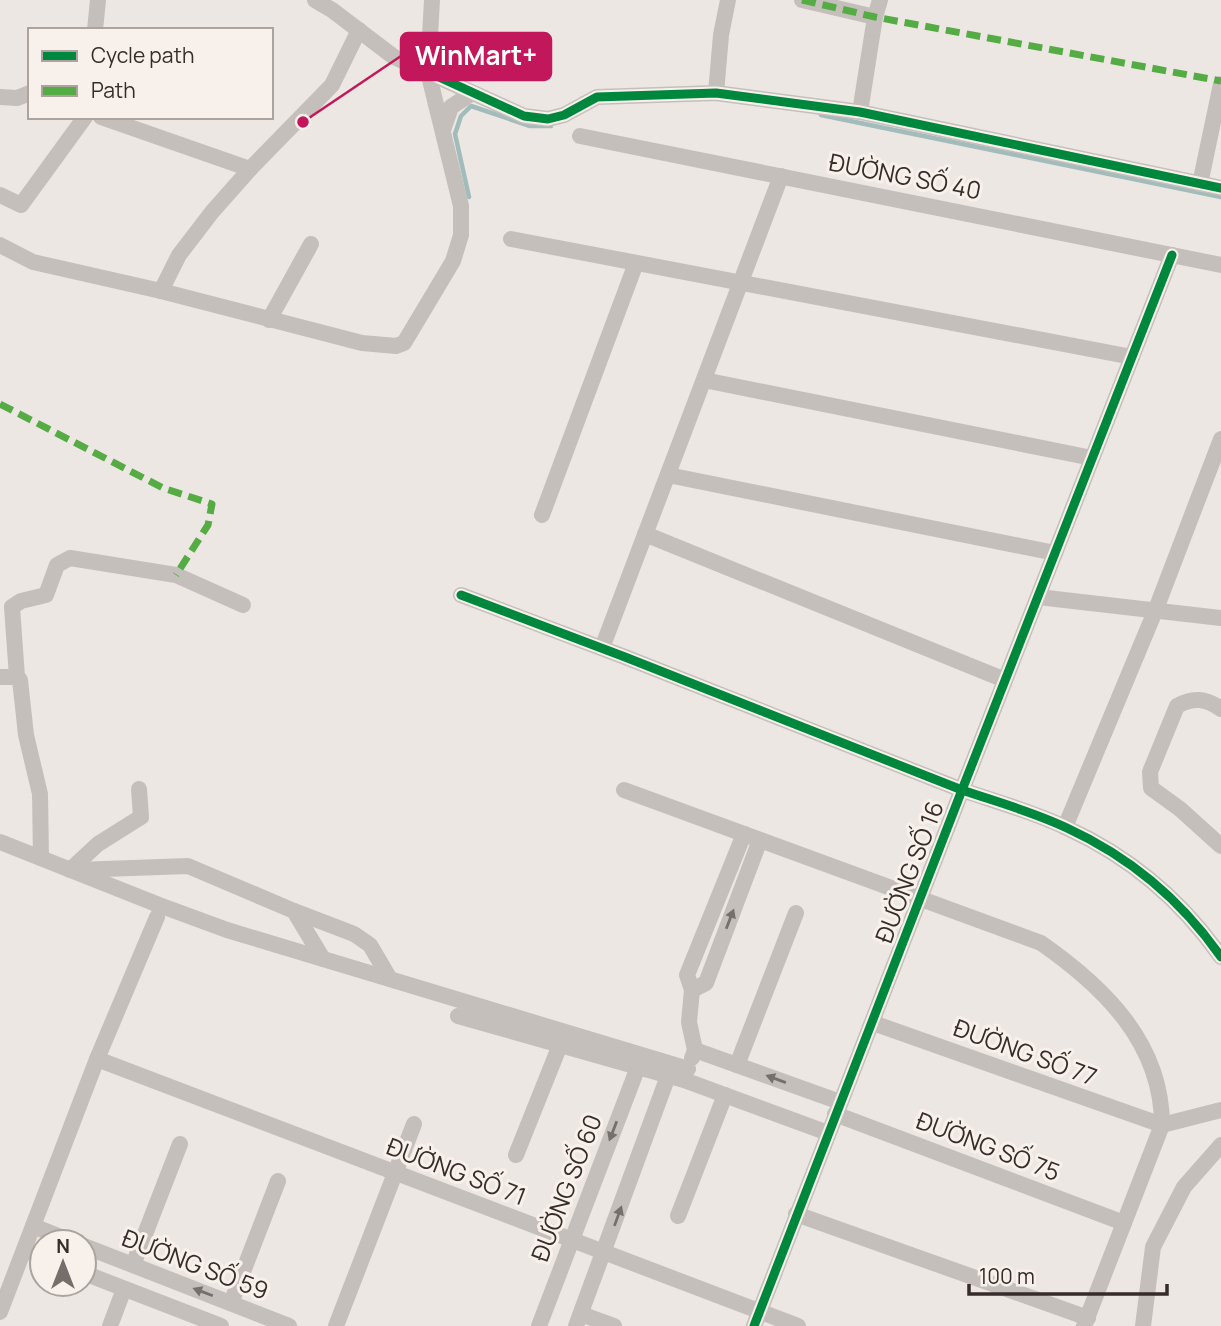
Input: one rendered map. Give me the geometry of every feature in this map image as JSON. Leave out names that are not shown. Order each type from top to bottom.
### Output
[{"type":"street","points":[[96,28],[98,0]]},
{"type":"street","points":[[315,0],[394,57],[524,116],[548,120],[564,115],[597,97],[716,93],[860,112],[1221,188]]},
{"type":"street","points":[[0,245],[33,262],[161,291],[362,343],[396,346],[404,343],[453,261],[461,235],[461,206],[428,72],[432,0]]},
{"type":"street","points":[[716,93],[721,35],[728,0]]},
{"type":"street","points":[[802,0],[875,17]]},
{"type":"street","points":[[860,112],[880,0]]},
{"type":"street","points":[[161,291],[190,239],[250,169],[332,85],[359,30]]},
{"type":"street","points":[[1200,184],[1221,84]]},
{"type":"street","points":[[442,132],[451,107],[472,93]]},
{"type":"street","points":[[0,97],[17,98],[28,94]]},
{"type":"street","points":[[0,195],[21,205],[84,119]]},
{"type":"street","points":[[107,119],[250,169]]},
{"type":"street","name":"ĐƯỜNG SỐ 40","points":[[580,136],[1221,265]]},
{"type":"street","points":[[602,648],[781,176]]},
{"type":"street","points":[[511,239],[1132,357]]},
{"type":"street","points":[[269,320],[311,244]]},
{"type":"street","points":[[1172,255],[962,790],[1065,827],[1104,846],[1132,864],[1160,887],[1203,931],[1221,957]]},
{"type":"street","points":[[542,515],[636,262]]},
{"type":"street","points":[[704,380],[1092,458]]},
{"type":"street","points":[[1065,827],[1156,609],[1221,439]]},
{"type":"street","points":[[668,475],[1055,553]]},
{"type":"street","points":[[645,534],[1005,680]]},
{"type":"street","points":[[41,858],[40,794],[26,735],[17,677],[12,607],[21,601],[46,595],[57,565],[70,558],[176,575],[243,605]]},
{"type":"street","name":"ĐƯỜNG SỐ 16","points":[[461,595],[962,790],[757,1319]]},
{"type":"street","points":[[1038,597],[1221,618]]},
{"type":"street","points":[[0,677],[17,677]]},
{"type":"street","points":[[1221,709],[1211,701],[1196,699],[1177,706],[1150,772],[1151,788],[1180,809],[1221,846]]},
{"type":"street","points":[[70,870],[98,844],[141,817],[139,789]]},
{"type":"street","points":[[624,790],[1041,943],[1076,967],[1102,991],[1127,1023],[1150,1060],[1162,1107],[1162,1125],[1086,1322],[796,1214]]},
{"type":"street","points":[[614,1326],[579,1320],[680,1075],[695,1050],[690,1022],[692,990],[687,975],[744,834]]},
{"type":"street","points":[[692,990],[706,983],[760,840]]},
{"type":"street","points":[[0,842],[227,930],[390,979],[680,1075],[725,1095],[828,1133]]},
{"type":"street","points":[[70,870],[188,866],[354,934],[370,945],[390,979]]},
{"type":"street","points":[[294,911],[323,959]]},
{"type":"street","points":[[737,1065],[796,912]]},
{"type":"street","points":[[0,1312],[97,1059],[157,917]]},
{"type":"street","points":[[458,1016],[638,1067],[680,1075]]},
{"type":"street","name":"ĐƯỜNG SỐ 77","points":[[873,1023],[1162,1125]]},
{"type":"street","points":[[516,1155],[560,1045]]},
{"type":"street","name":"ĐƯỜNG SỐ 75","points":[[695,1050],[1125,1223]]},
{"type":"street","name":"ĐƯỜNG SỐ 71","points":[[97,1059],[605,1253],[757,1319],[798,1326]]},
{"type":"street","name":"ĐƯỜNG SỐ 60","points":[[539,1326],[638,1067]]},
{"type":"street","points":[[678,1216],[725,1095]]},
{"type":"street","points":[[1162,1125],[1221,1110]]},
{"type":"street","points":[[336,1326],[414,1124]]},
{"type":"street","points":[[133,1265],[180,1144]]},
{"type":"street","points":[[1143,1326],[1153,1247],[1184,1187],[1221,1145]]},
{"type":"street","points":[[231,1303],[278,1181]]},
{"type":"street","points":[[33,1226],[38,1228]]},
{"type":"street","points":[[24,1250],[28,1252]]},
{"type":"street","name":"ĐƯỜNG SỐ 59","points":[[98,1251],[289,1326]]},
{"type":"street","name":"ĐƯỜNG SỐ 59","points":[[98,1279],[221,1326]]},
{"type":"street","points":[[110,1326],[124,1289]]},
{"type":"waterway","points":[[469,197],[455,134],[461,116],[471,106],[530,126],[551,126]]},
{"type":"waterway","points":[[821,115],[1221,197]]},
{"type":"marked path","points":[[802,0],[875,17],[1221,81]]},
{"type":"marked path","points":[[0,404],[163,488],[212,504],[208,525],[176,575]]},
{"type":"cycle path","points":[[428,72],[524,116],[548,119],[564,115],[597,97],[716,93],[860,112],[1221,188]]},
{"type":"cycle path","points":[[1172,255],[962,790],[1054,822],[1112,853],[1172,899],[1221,957]]},
{"type":"cycle path","points":[[461,595],[962,790],[754,1326]]},
{"type":"place","name":"WinMart+","points":[[303,122]]}]
